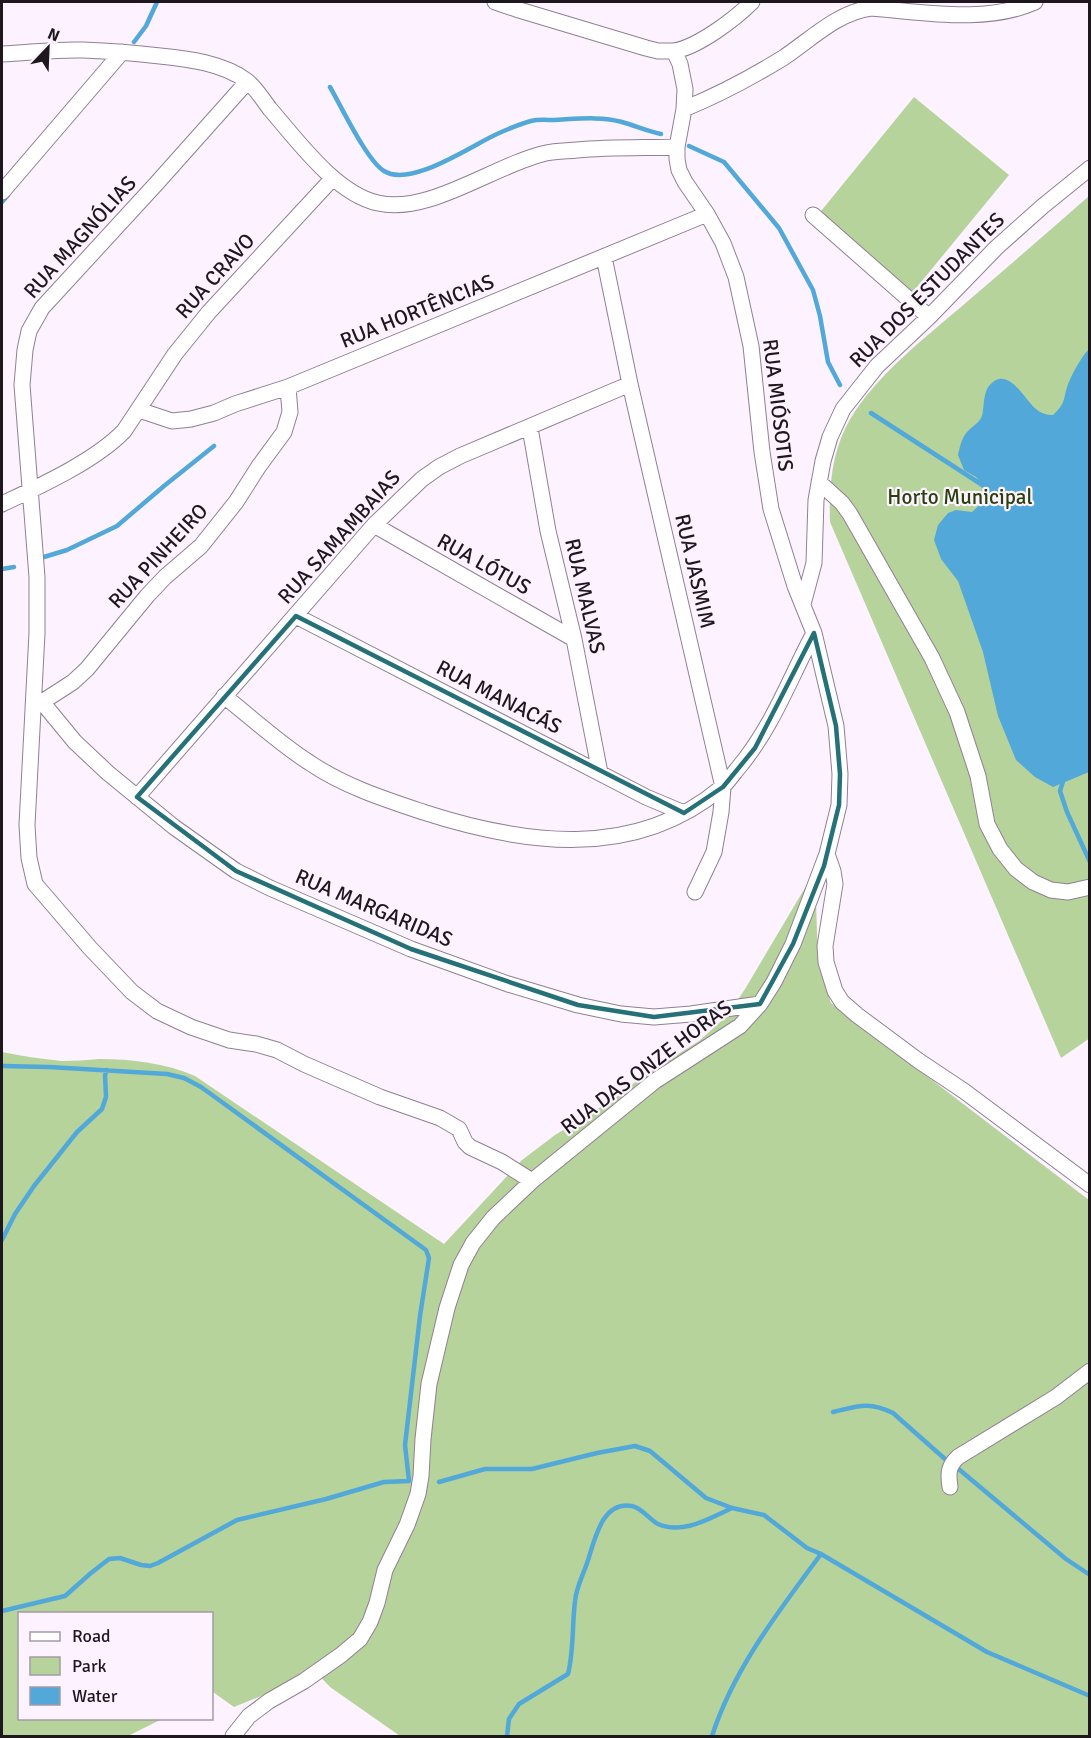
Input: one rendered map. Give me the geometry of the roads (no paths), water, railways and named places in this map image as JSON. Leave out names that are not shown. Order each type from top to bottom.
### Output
[{"type":"street","points":[[495,2],[658,51],[685,49],[738,15],[752,2]]},
{"type":"street","points":[[684,109],[743,80],[844,16],[859,10],[948,8],[985,14],[1022,7],[1035,2]]},
{"type":"street","points":[[2,54],[81,50],[122,52],[180,59],[229,71],[247,82],[315,160],[354,194],[381,204],[405,205],[430,199],[505,167],[548,153],[677,147],[685,89],[683,73],[674,51]]},
{"type":"street","points":[[2,192],[122,52]]},
{"type":"street","name":"RUA MAGNÓLIAS","points":[[247,82],[42,308],[29,330],[22,385],[37,588],[38,705],[27,825],[29,858],[35,884],[132,992],[157,1011],[190,1027],[229,1040],[277,1050],[380,1097],[440,1118],[459,1129],[470,1147],[532,1180]]},
{"type":"street","name":"RUA MIÓSOTIS","points":[[677,147],[679,170],[723,243],[736,278],[751,346],[762,452],[771,509],[795,586],[814,633]]},
{"type":"street","name":"RUA DOS ESTUDANTES","points":[[803,604],[814,563],[816,500],[819,482],[828,445],[843,409],[877,366],[929,317],[997,247],[1089,168]]},
{"type":"street","name":"RUA CRAVO","points":[[2,504],[97,454],[124,431],[176,354],[209,312],[333,177]]},
{"type":"street","name":"RUA HORTÊNCIAS","points":[[139,410],[172,421],[214,413],[288,387],[707,214]]},
{"type":"street","points":[[813,215],[929,317]]},
{"type":"street","name":"RUA JASMIM","points":[[604,257],[630,384],[723,787],[714,852],[695,892]]},
{"type":"street","name":"RUA SAMAMBAIAS","points":[[137,797],[374,525],[422,478],[460,456],[630,384]]},
{"type":"street","name":"RUA PINHEIRO","points":[[38,705],[73,682],[87,669],[147,596],[201,546],[236,502],[284,432],[290,412],[288,387]]},
{"type":"street","name":"RUA MALVAS","points":[[530,428],[548,531],[574,639],[600,773]]},
{"type":"street","points":[[819,482],[842,503],[850,514],[932,658],[957,712],[978,776],[987,824],[1000,849],[1016,869],[1033,882],[1051,890],[1068,892],[1089,887]]},
{"type":"street","name":"RUA LÓTUS","points":[[374,525],[574,639]]},
{"type":"street","name":"RUA MANACÁS","points":[[296,616],[646,797],[684,813]]},
{"type":"street","points":[[224,696],[301,757],[329,774],[388,801],[462,825],[506,835],[582,839],[613,837],[666,823],[696,807],[723,787],[755,748],[771,721],[814,633]]},
{"type":"street","name":"RUA DAS ONZE HORAS","points":[[233,1737],[249,1716],[269,1701],[341,1656],[360,1639],[370,1622],[385,1570],[407,1525],[418,1494],[429,1384],[447,1308],[461,1265],[473,1243],[493,1218],[532,1180],[655,1081],[740,1026],[760,1004],[774,982],[793,944],[827,854],[839,805],[840,774],[836,726],[814,633]]},
{"type":"street","name":"RUA MARGARIDAS","points":[[38,705],[108,773],[182,833],[236,871],[411,949],[508,984],[578,1005],[621,1014],[654,1017],[760,1004]]},
{"type":"street","points":[[827,854],[835,884],[825,946],[826,962],[835,991],[842,1002],[1089,1185]]},
{"type":"street","points":[[950,1487],[950,1466],[958,1457],[1056,1397],[1089,1371]]},
{"type":"water","points":[[1089,349],[1089,772],[1053,787],[1035,777],[1016,760],[998,716],[983,652],[958,581],[941,559],[934,540],[938,525],[948,513],[956,510],[972,512],[986,499],[982,483],[964,470],[958,455],[965,435],[982,416],[989,386],[999,379],[1005,379],[1017,387],[1038,410],[1053,415],[1063,403],[1073,374]]},
{"type":"waterway","points":[[134,42],[146,26],[157,2]]},
{"type":"waterway","points":[[330,87],[370,156],[384,171],[396,175],[425,170],[497,134],[534,120],[606,119],[661,134]]},
{"type":"waterway","points":[[689,146],[724,162],[779,228],[813,290],[828,362],[840,385]]},
{"type":"waterway","points":[[2,202],[8,195]]},
{"type":"waterway","points":[[871,413],[987,488]]},
{"type":"waterway","points":[[44,557],[67,550],[117,526],[214,446]]},
{"type":"waterway","points":[[2,569],[14,567]]},
{"type":"waterway","points":[[1064,778],[1060,791],[1090,862]]},
{"type":"waterway","points":[[2,1066],[167,1074],[184,1078],[201,1087],[426,1250],[429,1258],[405,1445],[409,1481],[384,1482],[326,1499],[237,1520],[150,1566],[120,1558],[109,1559],[65,1596],[2,1611]]},
{"type":"waterway","points":[[2,1240],[15,1214],[34,1186],[77,1132],[102,1109],[106,1097],[105,1075],[107,1070]]},
{"type":"waterway","points":[[833,1412],[863,1406],[885,1409],[893,1413],[945,1459]]},
{"type":"waterway","points":[[439,1482],[485,1469],[532,1469],[635,1446],[650,1451],[706,1498],[732,1508],[764,1515],[807,1548],[821,1554],[987,1652],[1090,1696]]},
{"type":"waterway","points":[[955,1466],[1066,1559],[1090,1575]]},
{"type":"waterway","points":[[507,1736],[509,1719],[519,1704],[568,1674],[577,1592],[605,1517],[612,1510],[621,1506],[632,1506],[658,1524],[677,1528],[696,1524],[732,1508]]},
{"type":"waterway","points":[[712,1736],[721,1711],[745,1664],[821,1554]]},
{"type":"park label","name":"Horto Municipal","points":[[960,497]]}]
